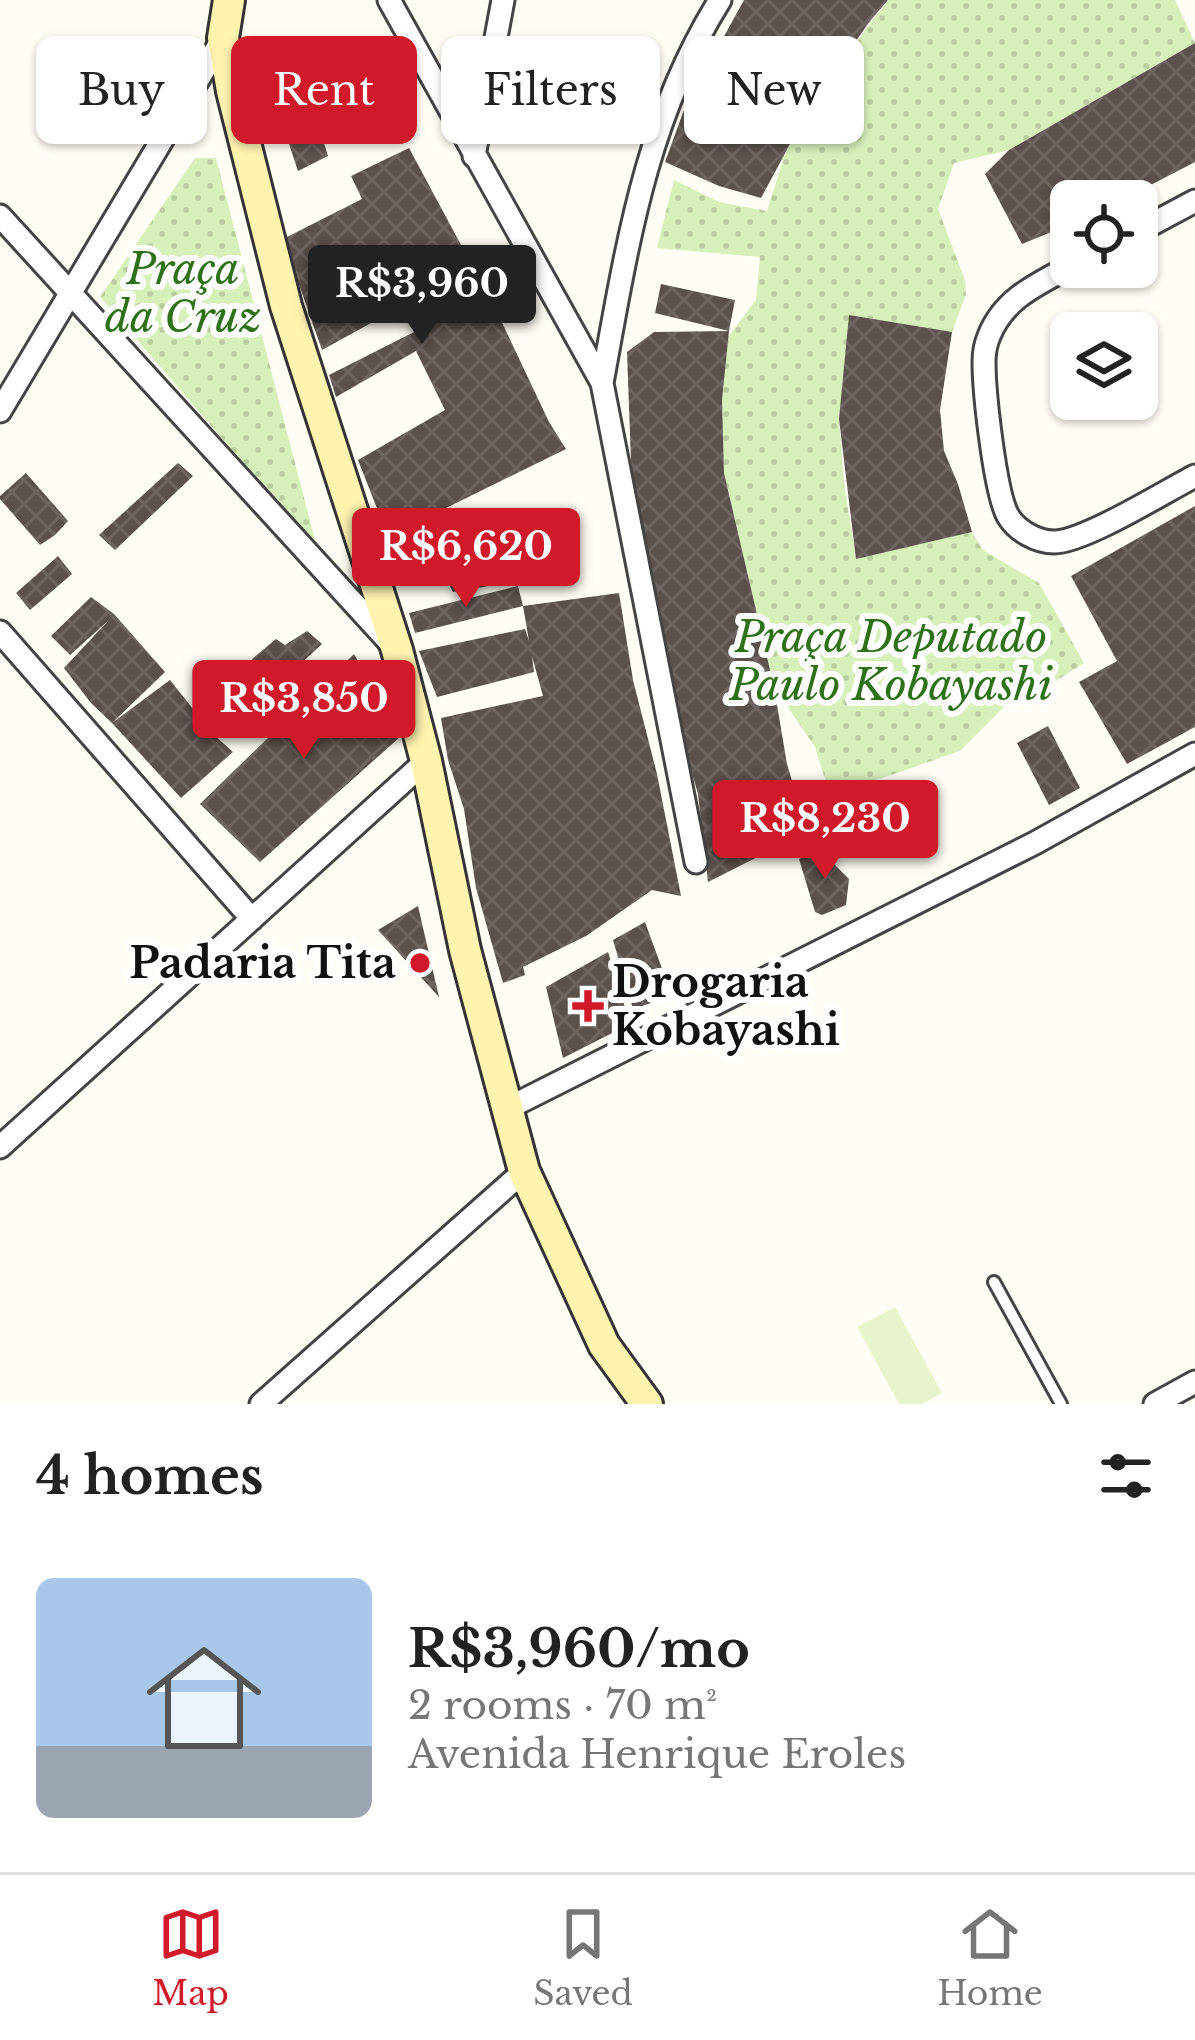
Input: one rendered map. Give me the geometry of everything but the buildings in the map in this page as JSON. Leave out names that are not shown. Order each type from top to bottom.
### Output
[{"type":"main road","points":[[230,0],[223,38],[232,91],[286,306],[397,650],[427,761],[464,950],[524,1171],[604,1345],[647,1404]]},
{"type":"street","points":[[389,0],[602,383],[696,862]]},
{"type":"street","points":[[474,156],[503,0]]},
{"type":"street","points":[[602,383],[647,162],[674,91],[720,0]]},
{"type":"street","points":[[0,411],[223,38]]},
{"type":"street","points":[[1158,221],[1195,201]]},
{"type":"street","points":[[0,216],[397,650]]},
{"type":"street","points":[[1050,277],[1021,293],[1004,310],[989,334],[983,358],[999,491],[1009,518],[1034,538],[1073,540],[1195,476]]},
{"type":"street","points":[[0,632],[252,919]]},
{"type":"street","points":[[508,1108],[1035,843],[1195,754]]},
{"type":"street","points":[[0,1148],[427,761]]},
{"type":"street","points":[[261,1404],[524,1171]]},
{"type":"street","points":[[1154,1404],[1195,1382]]},
{"type":"lane","points":[[994,1282],[1061,1404]]},
{"type":"green space","name":"Praça Deputado Paulo Kobayashi","points":[[888,0],[1175,0],[1195,43],[1009,150],[954,163],[938,209],[965,280],[966,294],[952,332],[845,368],[839,419],[856,558],[972,532],[983,550],[1039,583],[1084,663],[1029,698],[1008,703],[960,751],[845,791],[832,802],[815,747],[774,687],[724,473],[722,400],[728,337],[756,300],[760,257],[657,248],[674,180],[719,202],[767,211],[790,144],[864,144],[861,36]]},
{"type":"green space","name":"Praça da Cruz","points":[[195,158],[216,158],[317,548],[100,297]]},
{"type":"green space","points":[[895,1307],[942,1393],[922,1404],[899,1404],[857,1327]]},
{"type":"place","name":"Padaria Tita","points":[[420,963]]},
{"type":"place","name":"Drogaria Kobayashi","points":[[588,1006]]}]
